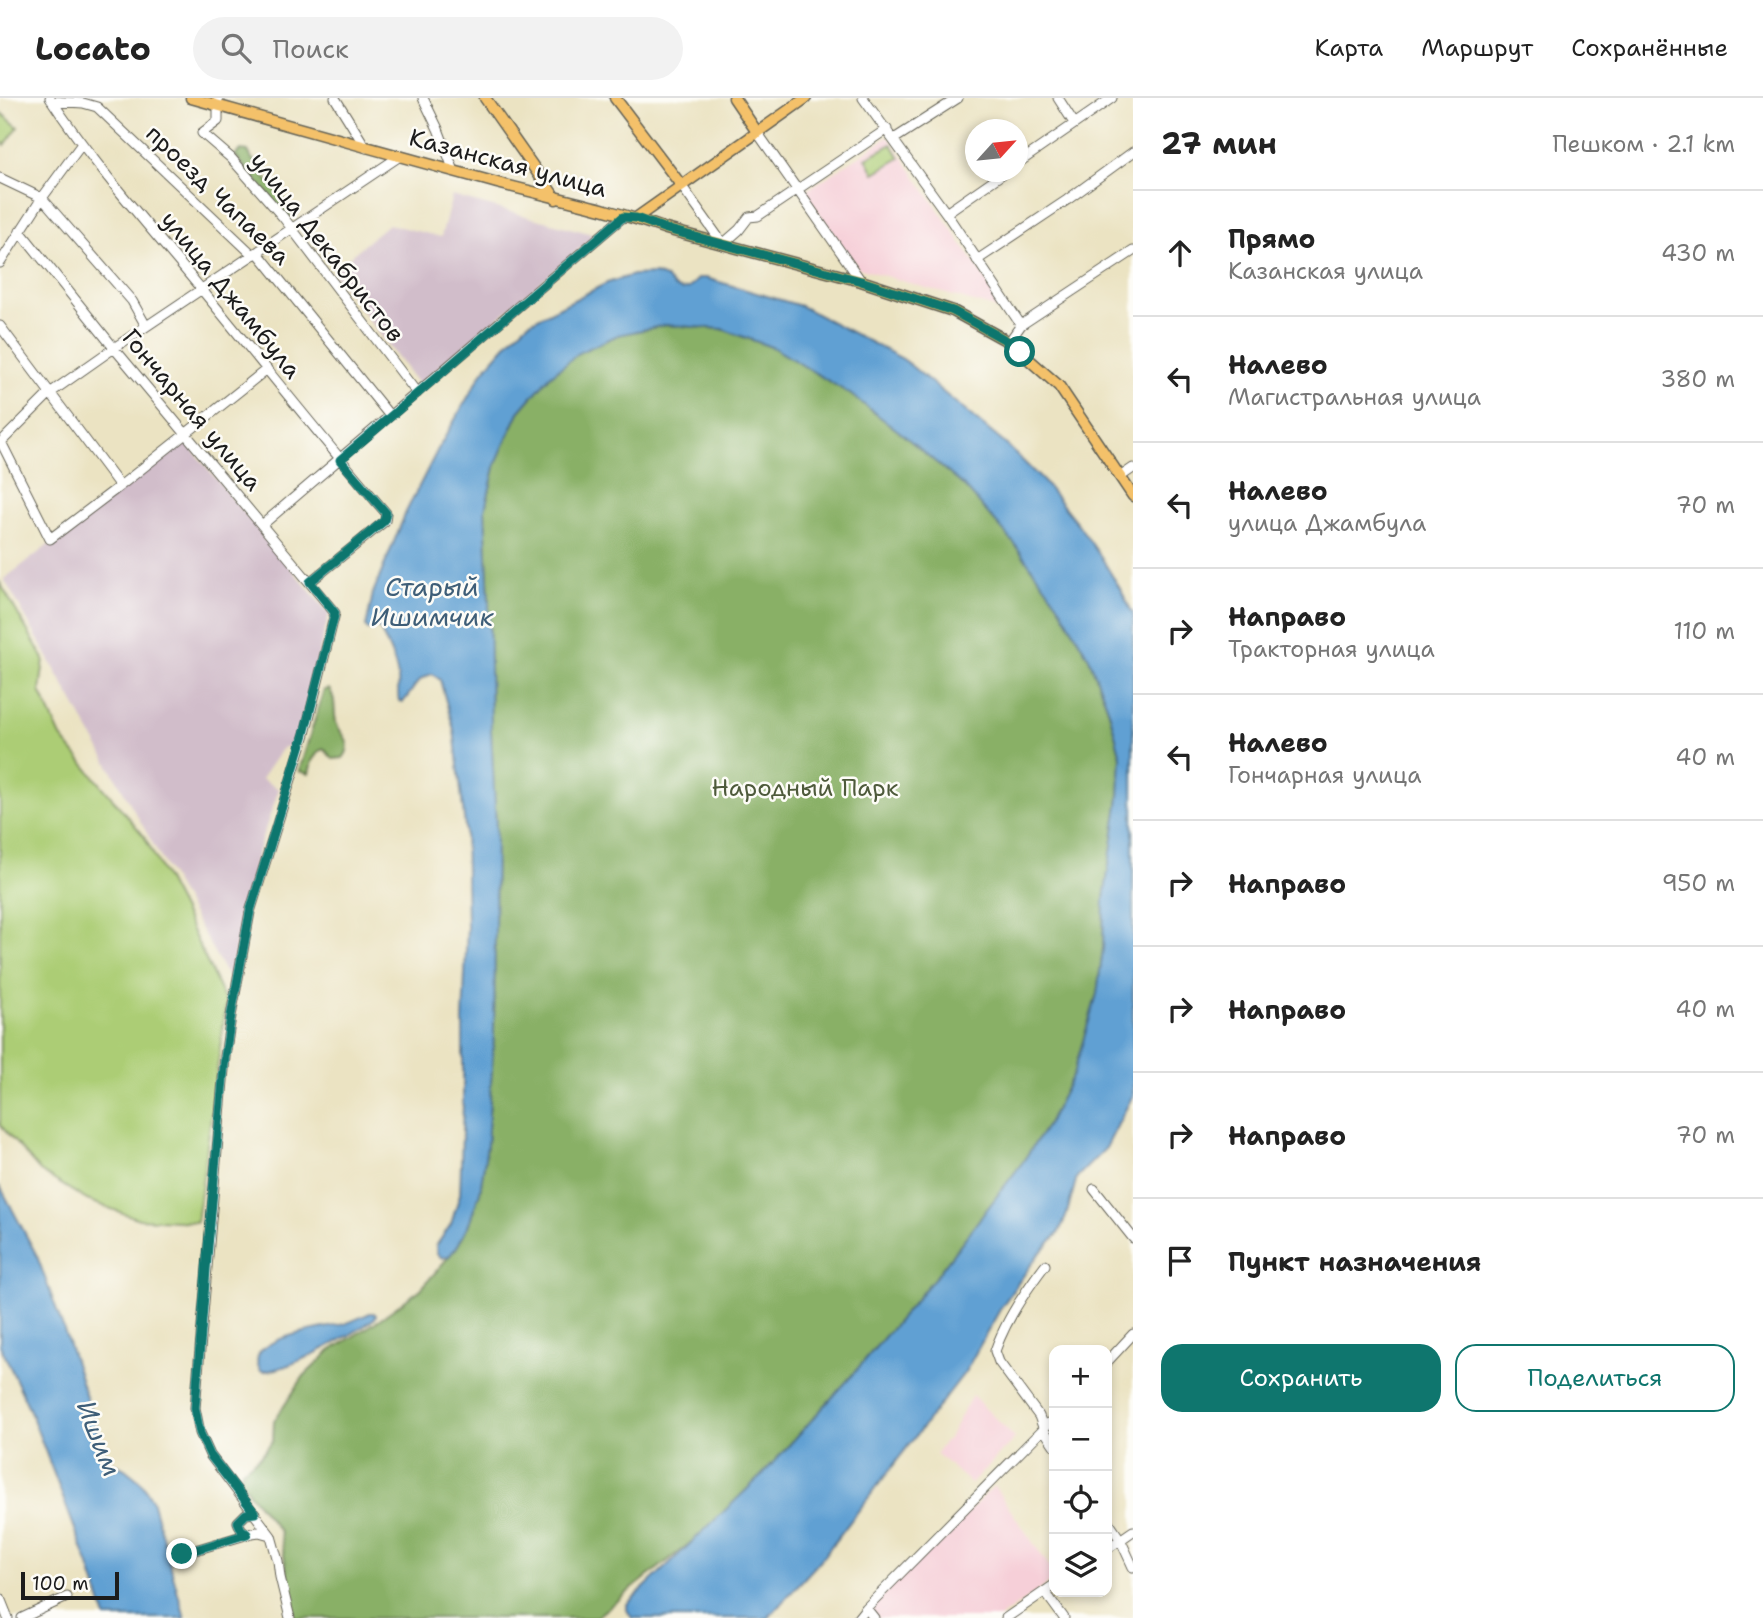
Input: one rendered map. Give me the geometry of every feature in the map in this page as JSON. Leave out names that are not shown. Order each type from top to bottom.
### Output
[{"type":"main road","name":"Казанская улица","points":[[191,98],[218,102],[366,148],[636,218],[861,281],[953,311],[1009,342],[1059,386],[1133,496]]},
{"type":"main road","points":[[615,98],[681,185]]},
{"type":"main road","points":[[734,98],[757,132]]},
{"type":"main road","points":[[636,218],[757,132],[793,102],[806,98]]},
{"type":"main road","points":[[488,99],[556,199]]},
{"type":"main road","points":[[662,199],[657,211],[659,219],[675,231]]},
{"type":"street","points":[[335,98],[366,148]]},
{"type":"street","points":[[423,98],[454,172]]},
{"type":"street","points":[[863,98],[946,213],[1021,325]]},
{"type":"street","points":[[894,139],[958,98]]},
{"type":"street","points":[[1058,98],[1074,123]]},
{"type":"street","points":[[1028,155],[1112,98]]},
{"type":"street","name":"улица Джамбула","points":[[51,100],[81,145],[386,513],[384,521],[310,582]]},
{"type":"street","name":"проезд Чапаева","points":[[51,100],[97,107],[253,255],[258,253],[390,416]]},
{"type":"street","name":"улица Декабристов","points":[[218,102],[218,121],[202,133],[231,158],[284,217],[417,393]]},
{"type":"street","points":[[681,185],[723,244],[749,217],[758,216],[887,129]]},
{"type":"street","points":[[757,132],[861,281]]},
{"type":"street","points":[[0,263],[42,198],[81,145]]},
{"type":"street","points":[[977,260],[1133,152]]},
{"type":"street","points":[[267,369],[50,539],[1,442],[50,393],[400,156]]},
{"type":"street","points":[[0,178],[42,198],[132,301],[146,326]]},
{"type":"street","points":[[946,213],[991,182]]},
{"type":"street","points":[[262,525],[623,217],[636,218]]},
{"type":"street","name":"Гончарная улица","points":[[20,231],[335,613],[304,734],[250,912],[225,1057],[207,1258],[195,1408],[200,1433],[210,1455],[255,1513]]},
{"type":"street","points":[[1009,342],[1021,325],[1133,251]]},
{"type":"street","points":[[0,326],[120,486]]},
{"type":"street","points":[[1120,477],[1133,468]]},
{"type":"street","points":[[1094,1189],[1133,1238]]},
{"type":"street","points":[[1045,1265],[1032,1282],[995,1351],[999,1362],[1039,1416],[1049,1438]]},
{"type":"street","points":[[1112,1357],[1133,1334]]},
{"type":"street","points":[[858,1618],[1049,1424]]},
{"type":"street","points":[[247,1534],[238,1522],[246,1514],[255,1513],[271,1536],[290,1618]]},
{"type":"street","points":[[1112,1527],[1133,1567]]},
{"type":"street","points":[[1112,1545],[1133,1531]]},
{"type":"street","points":[[182,1554],[247,1534],[260,1532],[271,1536]]},
{"type":"street","points":[[1006,1618],[1049,1589]]},
{"type":"street","points":[[1045,1592],[1064,1618]]},
{"type":"street","points":[[22,1618],[67,1597]]},
{"type":"street","points":[[0,1598],[8,1618]]},
{"type":"street","points":[[866,1608],[874,1618]]},
{"type":"shaded area","points":[[888,137],[1008,312],[858,268],[804,192]]},
{"type":"shaded area","points":[[452,196],[596,235],[419,385],[332,272],[388,224],[441,237]]},
{"type":"shaded area","points":[[185,441],[329,614],[295,747],[283,747],[261,779],[279,789],[257,853],[229,979],[4,579]]},
{"type":"shaded area","points":[[972,1395],[1015,1438],[971,1484],[936,1453],[950,1436]]},
{"type":"shaded area","points":[[994,1486],[1049,1566],[1049,1583],[999,1618],[878,1618],[870,1608]]},
{"type":"green space","points":[[0,112],[18,127],[5,145],[0,141]]},
{"type":"green space","points":[[892,144],[900,158],[874,173],[866,158]]},
{"type":"green space","points":[[240,150],[248,151],[261,167],[263,175],[293,209],[291,216],[287,216],[235,156]]},
{"type":"green space","name":"Народный Парк","points":[[666,325],[722,329],[774,348],[850,394],[964,486],[1014,543],[1058,604],[1089,658],[1109,712],[1121,757],[1119,798],[1104,899],[1103,949],[1097,994],[1073,1075],[1049,1122],[1022,1163],[937,1275],[848,1380],[762,1475],[699,1536],[595,1618],[295,1618],[280,1532],[240,1479],[242,1470],[260,1457],[273,1440],[274,1421],[304,1376],[330,1351],[421,1289],[457,1247],[480,1192],[487,1145],[494,1036],[496,827],[485,509],[496,463],[519,412],[550,376],[580,352],[618,335]]},
{"type":"green space","points":[[0,583],[44,659],[40,691],[61,737],[144,836],[226,1003],[197,1222],[139,1219],[87,1200],[40,1171],[0,1125]]},
{"type":"green space","points":[[329,689],[334,701],[338,728],[348,744],[347,750],[343,758],[333,759],[324,749],[319,751],[312,761],[309,774],[299,771],[324,690]]},
{"type":"water","name":"Старый Ишимчик","points":[[655,274],[666,278],[674,287],[682,290],[689,288],[699,278],[706,278],[801,306],[903,359],[1009,447],[1044,482],[1101,557],[1133,614],[1133,1095],[1106,1148],[1077,1177],[1066,1217],[1058,1234],[1038,1255],[1002,1306],[965,1372],[819,1562],[768,1618],[632,1618],[627,1604],[762,1475],[848,1380],[937,1275],[1022,1163],[1049,1122],[1073,1075],[1097,994],[1103,949],[1104,899],[1119,798],[1121,757],[1109,711],[1089,658],[1058,604],[1014,543],[964,486],[850,394],[774,348],[722,329],[666,325],[618,335],[580,352],[550,376],[519,412],[496,463],[485,509],[496,827],[494,1036],[487,1145],[480,1192],[468,1226],[449,1256],[442,1258],[437,1254],[436,1246],[451,1224],[460,1194],[467,926],[465,827],[454,730],[440,680],[433,674],[423,678],[403,702],[399,701],[397,672],[380,629],[377,627],[368,630],[366,627],[373,593],[406,512],[438,449],[483,371],[511,339],[528,323],[607,283],[633,275]]},
{"type":"water","name":"Ишим","points":[[0,1186],[37,1256],[107,1460],[125,1469],[141,1482],[152,1500],[185,1618],[106,1618],[28,1406],[0,1345]]},
{"type":"water","points":[[370,1313],[376,1315],[375,1318],[336,1342],[302,1360],[261,1371],[257,1359],[262,1350],[272,1343],[304,1332],[344,1324]]},
{"type":"route","points":[[182,1554],[247,1534],[238,1522],[246,1514],[255,1513],[210,1455],[200,1433],[195,1408],[205,1280],[225,1057],[250,912],[304,734],[335,613],[310,582],[384,521],[386,513],[340,460],[623,217],[636,218],[666,229],[861,281],[953,311],[1009,342],[1020,352]]}]
